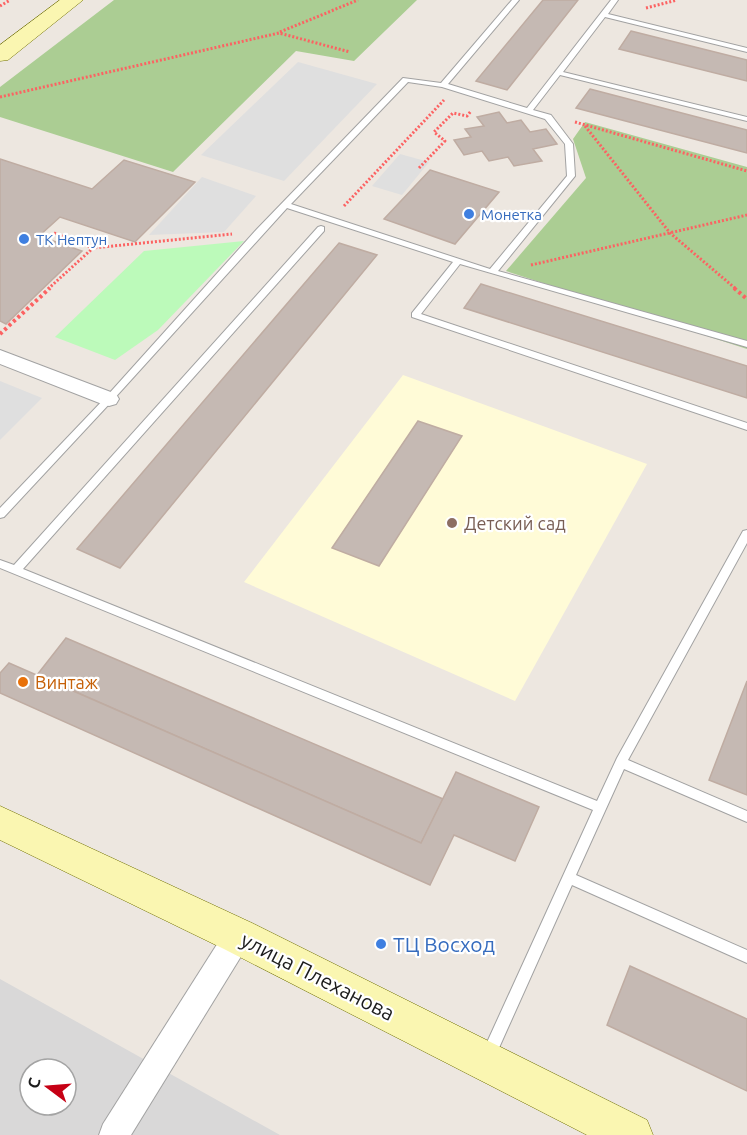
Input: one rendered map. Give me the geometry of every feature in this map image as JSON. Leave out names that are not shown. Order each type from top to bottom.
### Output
[{"type":"main road","points":[[0,55],[73,0]]},
{"type":"main road","name":"улица Плеханова","points":[[0,822],[238,936],[632,1135]]},
{"type":"street","points":[[0,357],[109,399]]},
{"type":"street","points":[[114,1135],[238,936]]},
{"type":"lane","points":[[443,85],[516,0]]},
{"type":"lane","points":[[529,110],[615,0]]},
{"type":"lane","points":[[604,15],[747,50]]},
{"type":"lane","points":[[560,73],[747,119]]},
{"type":"lane","points":[[0,514],[109,399],[260,231],[406,80],[443,85],[548,117],[569,144],[571,176],[492,272]]},
{"type":"lane","points":[[287,205],[492,272],[747,344]]},
{"type":"lane","points":[[16,570],[321,229]]},
{"type":"lane","points":[[458,261],[415,315],[747,427]]},
{"type":"lane","points":[[486,1060],[621,762],[747,534]]},
{"type":"lane","points":[[0,564],[601,808]]},
{"type":"lane","points":[[621,762],[747,817]]},
{"type":"lane","points":[[570,878],[747,957]]},
{"type":"path","points":[[0,6],[10,0]]},
{"type":"path","points":[[0,98],[279,33],[358,0]]},
{"type":"path","points":[[279,33],[350,52]]},
{"type":"path","points":[[332,220],[454,88]]},
{"type":"path","points":[[419,168],[445,141],[434,132],[453,113],[467,116],[482,98]]},
{"type":"path","points":[[548,117],[747,171]]},
{"type":"path","points":[[585,126],[670,233],[747,299]]},
{"type":"path","points":[[492,272],[747,215]]},
{"type":"path","points":[[54,233],[93,248],[260,231]]},
{"type":"path","points":[[0,334],[93,248]]},
{"type":"shaded area","points":[[298,62],[377,84],[284,181],[201,155]]},
{"type":"shaded area","points":[[400,154],[429,162],[402,195],[372,186]]},
{"type":"shaded area","points":[[202,177],[256,196],[224,232],[149,235]]},
{"type":"shaded area","name":"Детский сад","points":[[403,375],[647,464],[515,701],[244,582]]},
{"type":"shaded area","points":[[0,381],[42,398],[0,440]]},
{"type":"shaded area","points":[[0,979],[280,1135],[0,1135]]},
{"type":"green space","points":[[114,0],[417,0],[354,61],[296,51],[173,172],[0,117],[0,87]]},
{"type":"green space","points":[[585,122],[747,167],[747,349],[506,271],[586,178],[573,139]]},
{"type":"green space","points":[[244,241],[158,330],[115,360],[55,337],[144,251]]},
{"type":"building","points":[[543,0],[578,0],[507,90],[476,81]]},
{"type":"building","points":[[631,31],[747,60],[747,81],[619,49]]},
{"type":"building","points":[[590,89],[747,130],[747,153],[576,108]]},
{"type":"building","points":[[499,112],[507,123],[521,120],[530,132],[546,129],[557,144],[533,149],[542,161],[514,166],[508,157],[489,161],[482,151],[464,155],[454,140],[471,137],[465,129],[484,126],[477,117]]},
{"type":"building","name":"ТК Нептун","points":[[0,159],[92,189],[124,160],[195,182],[135,242],[60,217],[39,236],[82,251],[6,324],[0,321]]},
{"type":"building","points":[[430,170],[499,192],[455,244],[384,219]]},
{"type":"building","points":[[339,243],[377,255],[120,568],[77,549]]},
{"type":"building","points":[[481,284],[747,366],[747,398],[464,308]]},
{"type":"building","points":[[418,421],[462,436],[379,566],[332,548]]},
{"type":"building","points":[[66,638],[443,799],[421,843],[37,675]]},
{"type":"building","points":[[9,663],[421,843],[456,772],[539,807],[515,861],[454,835],[430,885],[0,693],[0,673]]},
{"type":"building","points":[[747,681],[747,795],[709,780]]},
{"type":"building","points":[[630,966],[747,1019],[747,1091],[607,1025]]},
{"type":"place","name":"Монетка","points":[[469,214]]},
{"type":"place","name":"ТК Нептун","points":[[24,239]]},
{"type":"place","name":"Детский сад","points":[[452,523]]},
{"type":"place","name":"Винтаж","points":[[23,682]]},
{"type":"place","name":"ТЦ Восход","points":[[381,944]]}]
